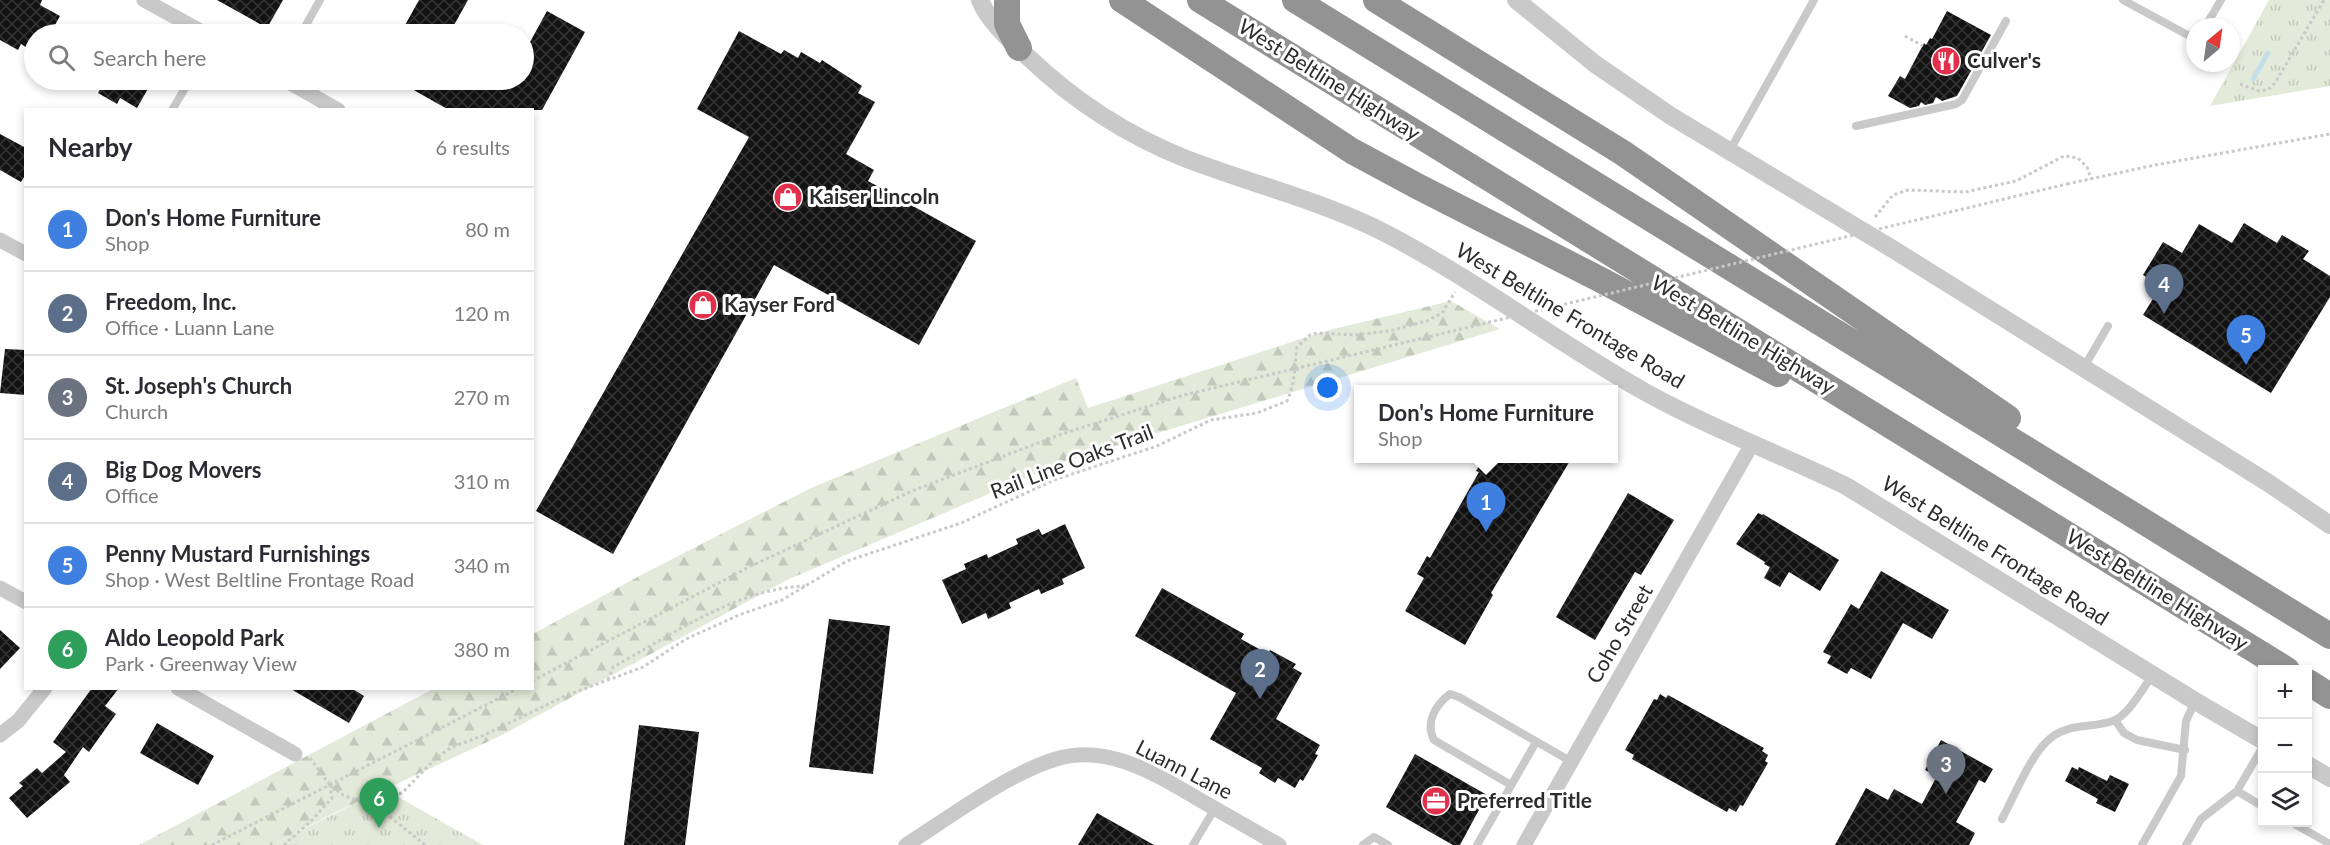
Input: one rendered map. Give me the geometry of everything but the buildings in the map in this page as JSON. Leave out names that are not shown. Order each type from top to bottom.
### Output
[{"type":"highway","points":[[1122,0],[1353,151],[1981,482]]},
{"type":"highway","name":"West Beltline Highway","points":[[1200,0],[2280,665]]},
{"type":"highway","points":[[1295,0],[2330,636]]},
{"type":"highway","points":[[1376,0],[1651,171],[2209,560]]},
{"type":"highway","points":[[990,3],[1007,24],[1019,48]]},
{"type":"highway","points":[[2312,685],[2330,696]]},
{"type":"street","points":[[144,0],[188,24]]},
{"type":"street","points":[[966,0],[990,3]]},
{"type":"street","points":[[1516,0],[1595,64],[1671,116],[1860,229],[2270,484],[2330,525]]},
{"type":"street","name":"West Beltline Frontage Road","points":[[1019,48],[1086,105],[1133,133],[1183,157],[1303,200],[1385,233],[1464,279],[1646,393],[1856,492],[2258,738]]},
{"type":"street","points":[[303,90],[334,108]]},
{"type":"street","points":[[0,240],[24,253]]},
{"type":"street","name":"Coho Street","points":[[1524,845],[1752,444]]},
{"type":"street","points":[[0,588],[24,601]]},
{"type":"street","points":[[0,735],[18,722],[43,690]]},
{"type":"street","points":[[182,690],[295,754]]},
{"type":"street","name":"Luann Lane","points":[[906,845],[999,786],[1037,766],[1058,758],[1080,755],[1106,757],[1135,764],[1279,845]]},
{"type":"street","points":[[2312,768],[2330,778]]},
{"type":"lane","points":[[307,24],[320,0]]},
{"type":"lane","points":[[1730,152],[1814,0]]},
{"type":"lane","points":[[2123,0],[2186,34]]},
{"type":"lane","points":[[2210,18],[2221,0]]},
{"type":"lane","points":[[1857,126],[1956,104],[1962,100],[2006,21]]},
{"type":"lane","points":[[173,108],[183,90]]},
{"type":"lane","points":[[2082,369],[2108,326]]},
{"type":"lane","points":[[2002,819],[2041,747],[2052,737],[2068,728],[2115,720],[2128,708],[2153,675]]},
{"type":"lane","points":[[1511,785],[1434,740],[1429,731],[1431,718],[1441,700],[1450,694],[1459,696],[1572,762]]},
{"type":"lane","points":[[2142,845],[2181,776],[2186,722],[2195,700]]},
{"type":"lane","points":[[2115,720],[2124,733],[2137,740],[2185,750]]},
{"type":"lane","points":[[1477,845],[1536,742]]},
{"type":"lane","points":[[2186,845],[2201,819],[2237,791],[2258,755]]},
{"type":"lane","points":[[2237,791],[2258,804]]},
{"type":"lane","points":[[1193,845],[1215,808]]},
{"type":"lane","points":[[2301,827],[2330,844]]},
{"type":"lane","points":[[1363,845],[1374,837],[1388,845]]},
{"type":"path","points":[[2240,84],[2259,91],[2268,90],[2274,84],[2324,0]]},
{"type":"path","points":[[1905,36],[1923,46]]},
{"type":"path","points":[[534,680],[751,566],[912,490],[1059,435],[1172,399],[2067,184],[2155,165],[2330,134]]},
{"type":"path","points":[[1860,229],[1877,215],[1893,195],[1908,190],[1965,192],[2016,181],[2064,156],[2078,158],[2087,167],[2091,179]]},
{"type":"path","points":[[1297,369],[1297,347],[1310,335],[1325,333],[1355,335],[1389,331],[1427,321],[1442,313],[1452,298]]},
{"type":"path","name":"Rail Line Oaks Trail","points":[[356,800],[373,789],[390,796],[402,793],[435,759],[452,747],[643,667],[686,639],[740,615],[782,600],[847,561],[961,524],[1054,480],[1157,446],[1211,420],[1257,413],[1287,401],[1293,388],[1297,369]]},
{"type":"path","name":"Rail Line Oaks Trail","points":[[608,680],[613,667],[714,612],[780,587],[806,586]]},
{"type":"path","points":[[212,845],[515,690]]},
{"type":"path","points":[[295,754],[306,754],[330,785],[343,795],[382,811],[425,845]]},
{"type":"path","points":[[284,845],[332,798],[330,785]]},
{"type":"green space","points":[[2269,0],[2330,0],[2330,86],[2210,106],[2229,72],[2240,72],[2240,52]]},
{"type":"green space","points":[[1451,301],[1500,329],[1066,461],[787,580],[500,736],[336,812],[272,845],[139,845],[431,690],[534,690],[534,633],[643,574],[811,488],[1076,378],[1088,408],[1329,330]]},
{"type":"green space","points":[[384,789],[483,845],[272,845]]},
{"type":"waterway","points":[[2253,79],[2268,53]]},
{"type":"place","name":"Culver's","points":[[1946,61]]},
{"type":"place","name":"Kaiser Lincoln","points":[[788,197]]},
{"type":"place","name":"Kayser Ford","points":[[703,305]]},
{"type":"place","name":"Big Dog Movers","points":[[2164,314]]},
{"type":"place","name":"Penny Mustard Furnishings","points":[[2246,365]]},
{"type":"place","name":"Don's Home Furniture","points":[[1486,532]]},
{"type":"place","name":"Freedom, Inc.","points":[[1260,699]]},
{"type":"place","name":"St. Joseph's Church","points":[[1946,794]]},
{"type":"place","name":"Preferred Title","points":[[1436,801]]},
{"type":"place","name":"Aldo Leopold Park","points":[[379,828]]}]
